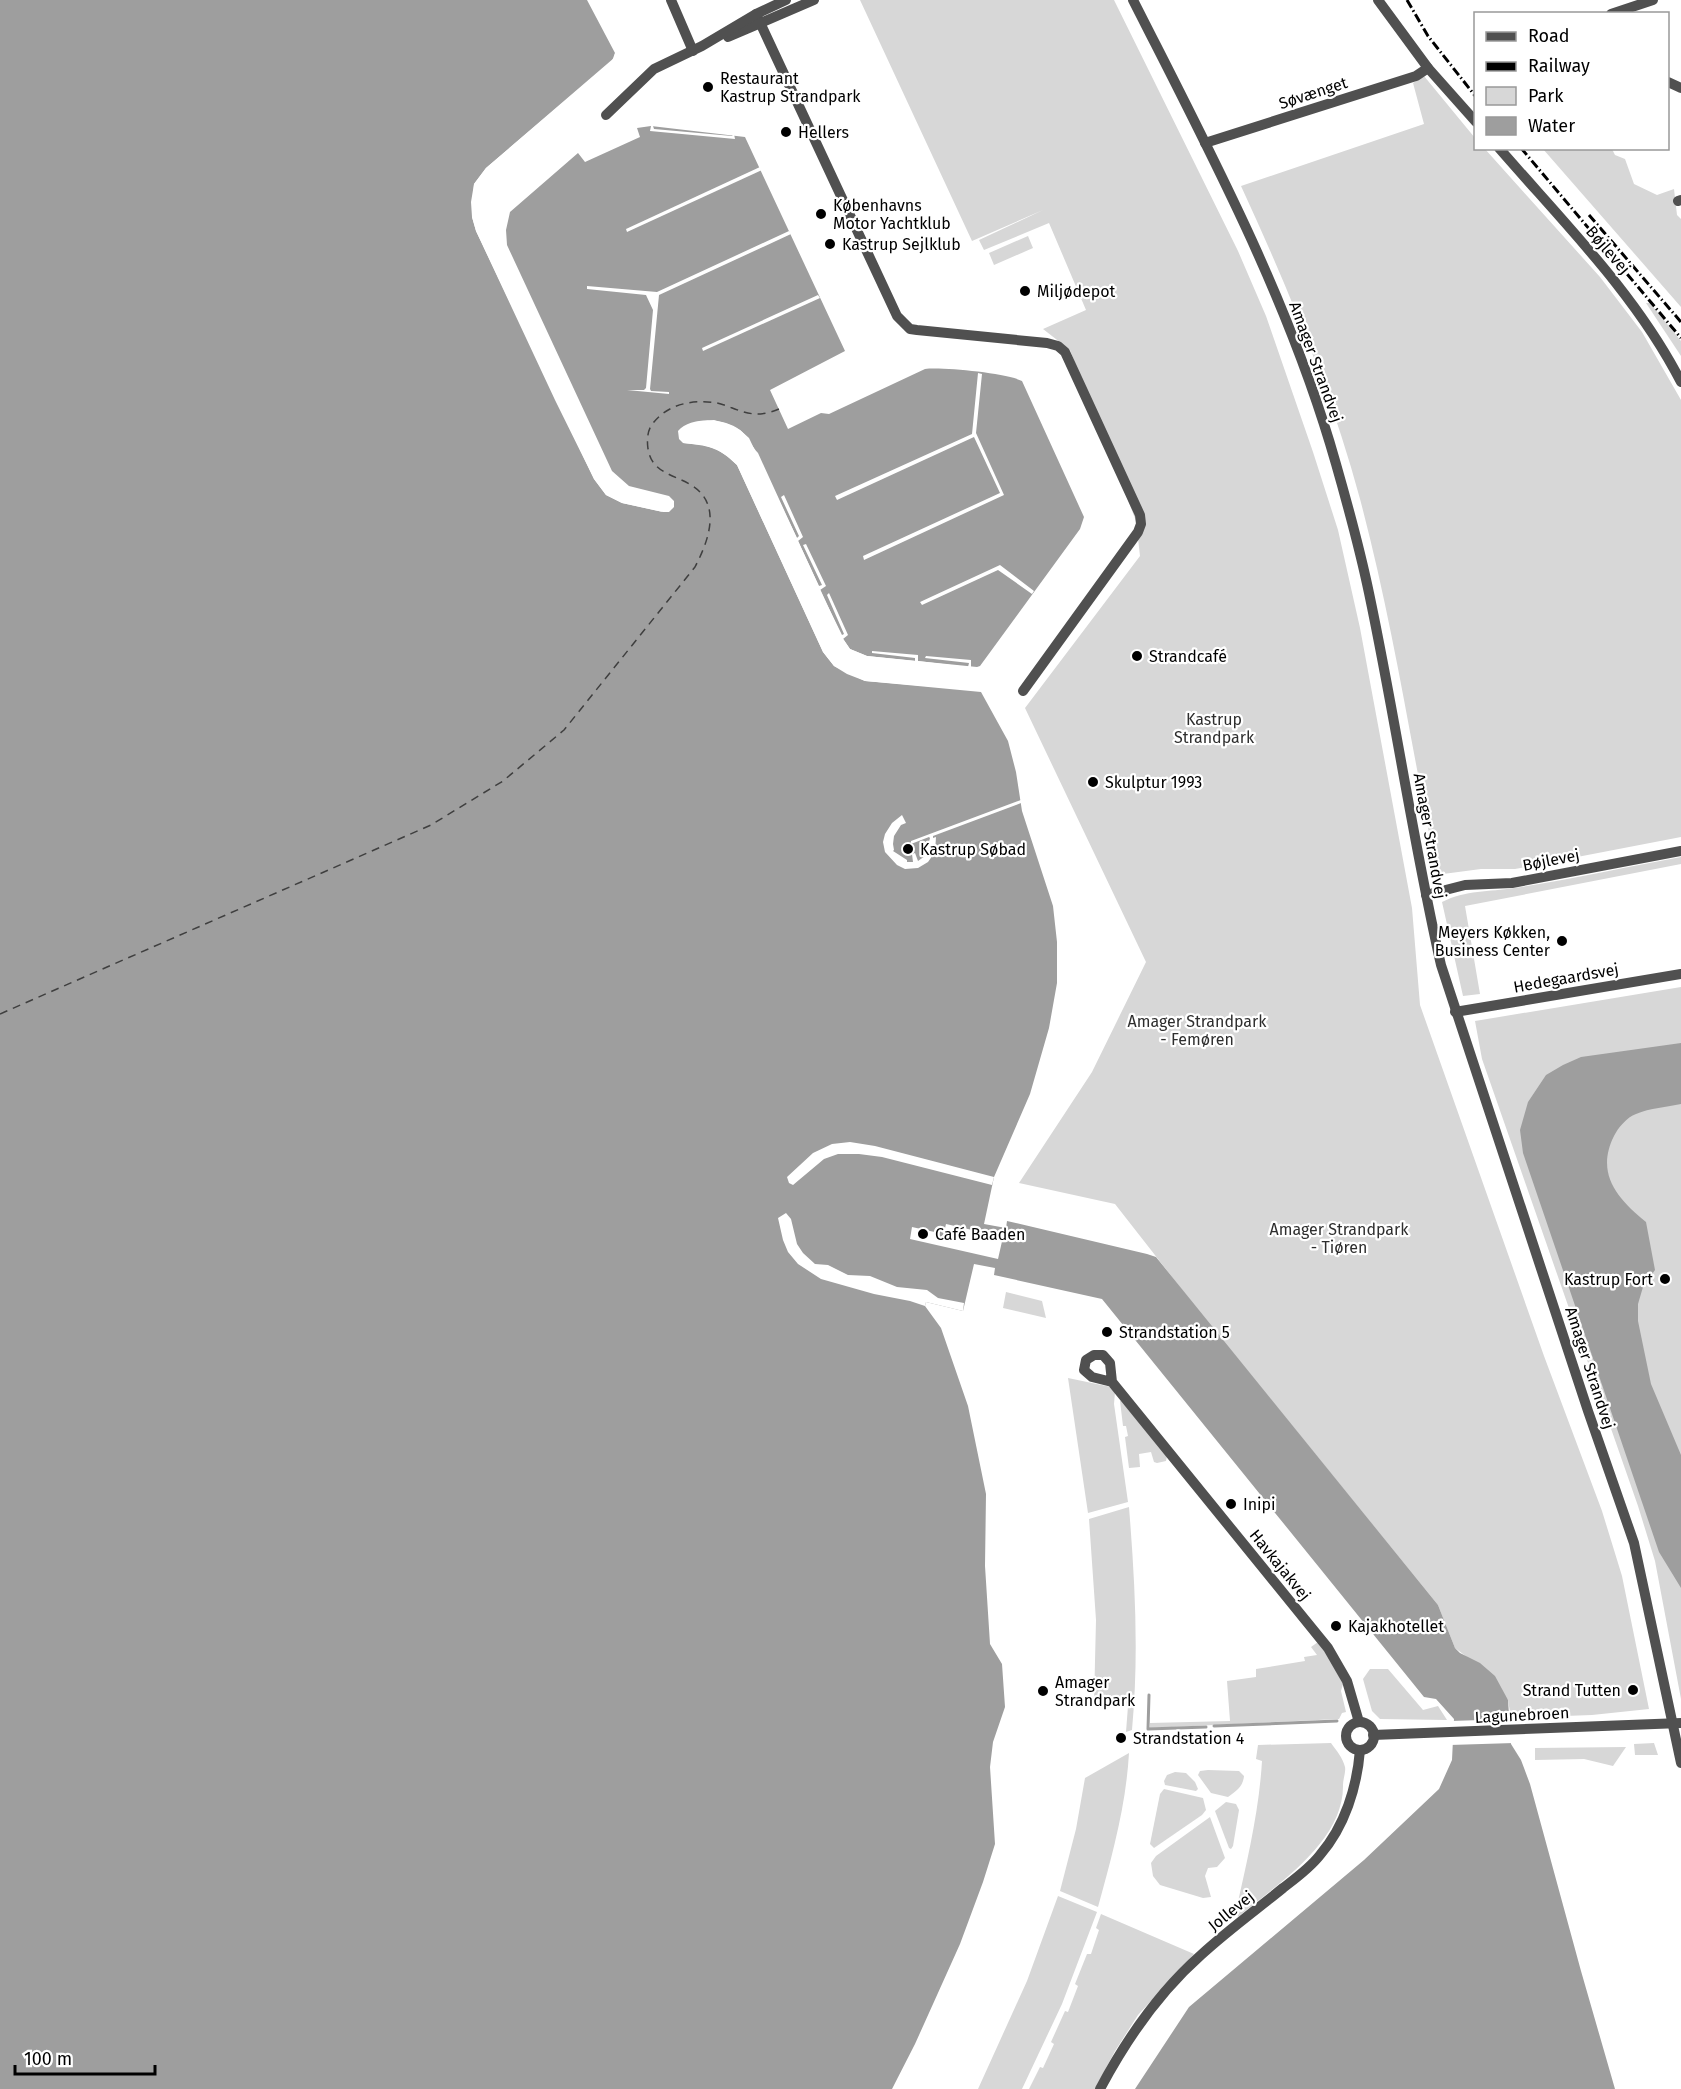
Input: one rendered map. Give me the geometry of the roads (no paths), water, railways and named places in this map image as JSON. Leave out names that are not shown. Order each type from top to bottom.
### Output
[{"type":"street","points":[[671,0],[697,48]]},
{"type":"street","points":[[759,19],[786,0]]},
{"type":"street","points":[[606,115],[654,69],[759,19],[814,0]]},
{"type":"street","name":"Amager Strandvej","points":[[1133,0],[1259,255],[1294,340],[1335,462],[1369,590],[1441,965],[1588,1411],[1634,1542],[1676,1723],[1681,1763]]},
{"type":"street","points":[[1378,0],[1428,68],[1474,120]]},
{"type":"street","points":[[1617,12],[1653,0]]},
{"type":"street","points":[[759,19],[897,316],[910,329],[1058,346],[1065,352],[1140,515],[1141,524],[1138,532],[1023,691]]},
{"type":"street","name":"Søvænget","points":[[1205,143],[1416,76],[1428,68]]},
{"type":"street","name":"Bøjlevej","points":[[1501,150],[1622,290],[1671,363],[1681,382]]},
{"type":"street","name":"Bøjlevej","points":[[1426,895],[1465,885],[1512,883],[1681,851]]},
{"type":"street","name":"Hedegaardsvej","points":[[1455,1012],[1681,974]]},
{"type":"street","name":"Havkajakvej","points":[[1112,1382],[1328,1648],[1347,1681],[1359,1722]]},
{"type":"street","points":[[1359,1722],[1370,1727],[1373,1735],[1368,1747],[1360,1750],[1352,1747],[1346,1735],[1350,1726],[1359,1722]]},
{"type":"street","name":"Lagunebroen","points":[[1373,1735],[1676,1723]]},
{"type":"street","name":"Jollevej","points":[[1100,2089],[1139,2023],[1162,1994],[1201,1954],[1304,1871],[1320,1855],[1345,1815],[1352,1795],[1360,1750]]},
{"type":"water","points":[[0,0],[587,0],[615,53],[614,58],[486,168],[474,184],[472,217],[476,231],[594,479],[606,495],[622,503],[663,512],[669,512],[674,507],[674,501],[669,496],[629,486],[612,471],[507,245],[506,230],[510,212],[578,153],[585,162],[640,137],[637,128],[651,126],[745,137],[845,351],[770,390],[788,429],[821,413],[829,414],[925,369],[974,371],[1003,375],[1022,381],[1084,517],[1080,529],[980,666],[977,667],[867,656],[850,649],[842,637],[758,453],[745,435],[726,423],[708,420],[684,426],[678,431],[679,439],[683,443],[718,450],[737,465],[823,652],[834,666],[865,681],[981,692],[1008,741],[1022,811],[1053,906],[1057,942],[1057,983],[1049,1028],[1030,1094],[994,1177],[984,1224],[1006,1228],[1007,1221],[1156,1257],[1438,1605],[1455,1648],[1480,1663],[1495,1676],[1508,1700],[1511,1744],[1521,1760],[1530,1784],[1615,2089],[1135,2089],[1189,2007],[1364,1860],[1439,1789],[1452,1760],[1454,1719],[1436,1699],[1424,1697],[1102,1299],[994,1275],[995,1268],[974,1264],[963,1311],[926,1302],[925,1306],[941,1328],[968,1406],[986,1494],[985,1566],[990,1644],[1002,1664],[1005,1707],[993,1742],[990,1767],[995,1844],[960,1944],[892,2089],[0,2089]]},
{"type":"water","points":[[1681,1043],[1681,1104],[1647,1110],[1629,1118],[1614,1136],[1607,1162],[1612,1185],[1627,1204],[1646,1222],[1655,1270],[1643,1287],[1638,1304],[1638,1321],[1651,1384],[1681,1455],[1681,1588],[1659,1552],[1523,1153],[1520,1130],[1528,1102],[1546,1075],[1563,1065],[1581,1057]]},
{"type":"waterway","points":[[1149,1695],[1148,1729],[1206,1727]]},
{"type":"waterway","points":[[1214,1726],[1337,1721]]},
{"type":"railway","points":[[1407,0],[1428,36],[1474,94]]},
{"type":"railway","points":[[1523,150],[1681,338]]},
{"type":"railway","points":[[1589,215],[1681,322]]},
{"type":"place","name":"Restaurant Kastrup Strandpark","points":[[708,87]]},
{"type":"place","name":"Hellers","points":[[786,132]]},
{"type":"place","name":"Københavns Motor Yachtklub","points":[[821,214]]},
{"type":"place","name":"Kastrup Sejlklub","points":[[830,244]]},
{"type":"place","name":"Miljødepot","points":[[1025,291]]},
{"type":"place","name":"Strandcafé","points":[[1137,656]]},
{"type":"place","name":"Skulptur 1993","points":[[1093,782]]},
{"type":"place","name":"Kastrup Søbad","points":[[908,849]]},
{"type":"place","name":"Meyers Køkken, Business Center","points":[[1562,941]]},
{"type":"place","name":"Café Baaden","points":[[923,1234]]},
{"type":"place","name":"Kastrup Fort","points":[[1665,1279]]},
{"type":"place","name":"Strandstation 5","points":[[1107,1332]]},
{"type":"place","name":"Inipi","points":[[1231,1504]]},
{"type":"place","name":"Kajakhotellet","points":[[1336,1626]]},
{"type":"place","name":"Strand Tutten","points":[[1633,1690]]},
{"type":"place","name":"Amager Strandpark","points":[[1043,1691]]},
{"type":"place","name":"Strandstation 4","points":[[1121,1738]]},
{"type":"park label","name":"Kastrup Strandpark","points":[[1214,728]]},
{"type":"park label","name":"Amager Strandpark - Femøren","points":[[1197,1030]]},
{"type":"park label","name":"Amager Strandpark - Tiøren","points":[[1339,1238]]}]
